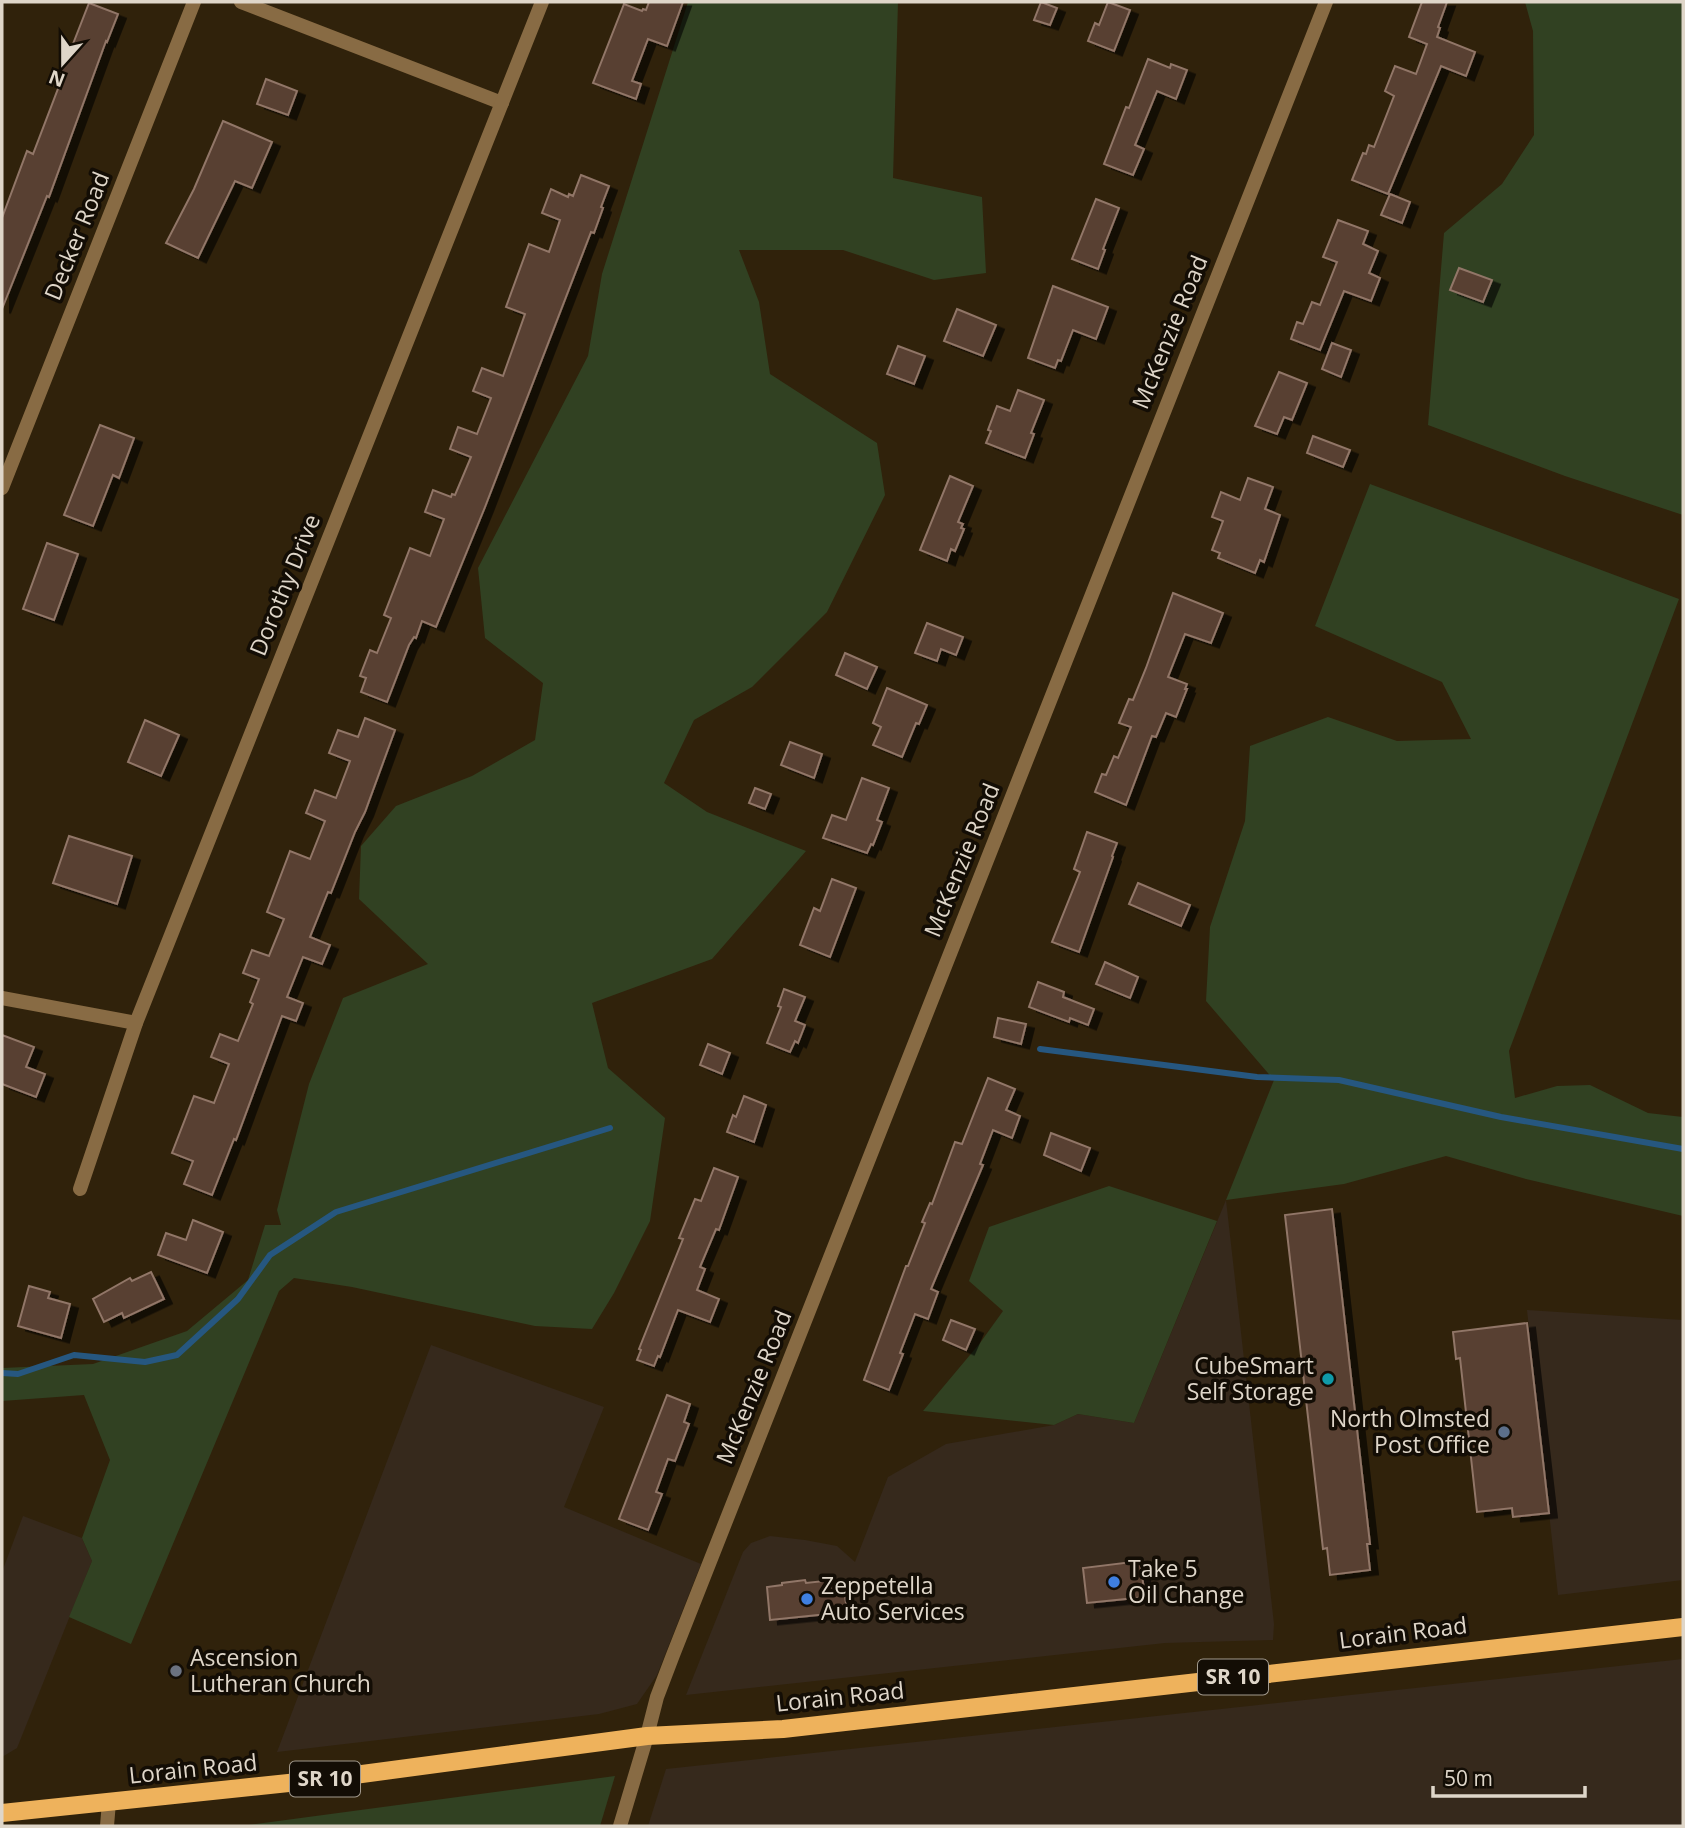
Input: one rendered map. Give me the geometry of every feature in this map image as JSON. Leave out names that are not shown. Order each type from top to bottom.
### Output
[{"type":"main road","name":"Lorain Road","points":[[2,1813],[317,1780],[647,1736],[783,1729],[1683,1627]]},
{"type":"street","name":"Decker Road","points":[[2,488],[194,2]]},
{"type":"street","points":[[241,2],[502,103]]},
{"type":"street","name":"Dorothy Drive","points":[[80,1189],[136,1023],[542,2]]},
{"type":"street","name":"McKenzie Road","points":[[620,1826],[657,1697],[669,1665],[1326,2]]},
{"type":"street","points":[[2,998],[136,1023]]},
{"type":"street","points":[[107,1826],[109,1802]]},
{"type":"shaded area","points":[[1226,1200],[1274,1624],[1273,1640],[1165,1643],[686,1695],[743,1552],[751,1543],[770,1536],[805,1540],[837,1546],[855,1562],[888,1477],[946,1444],[1054,1425],[1078,1414],[1134,1423]]},
{"type":"shaded area","points":[[1527,1310],[1683,1320],[1683,1580],[1558,1595]]},
{"type":"shaded area","points":[[431,1345],[604,1407],[564,1507],[701,1564],[657,1675],[637,1704],[599,1714],[277,1752]]},
{"type":"shaded area","points":[[23,1516],[82,1538],[92,1561],[17,1748],[2,1757],[2,1572]]},
{"type":"shaded area","points":[[1683,1659],[1683,1826],[648,1826],[666,1769]]},
{"type":"green space","points":[[688,2],[898,2],[893,178],[982,197],[986,273],[934,280],[843,250],[739,250],[759,302],[770,374],[877,443],[885,495],[827,612],[752,687],[694,720],[664,783],[707,812],[806,851],[712,959],[592,1003],[608,1068],[665,1118],[650,1221],[614,1293],[592,1329],[535,1326],[352,1287],[294,1278],[279,1291],[131,1644],[69,1617],[92,1561],[82,1538],[110,1460],[84,1395],[2,1401],[2,1368],[93,1364],[187,1331],[248,1280],[265,1225],[281,1225],[277,1210],[309,1084],[343,998],[428,964],[359,899],[361,846],[396,806],[472,776],[535,740],[543,683],[485,638],[478,568],[588,356],[602,274]]},
{"type":"green space","points":[[1525,2],[1683,2],[1683,515],[1565,476],[1428,425],[1444,233],[1502,184],[1534,135],[1533,31]]},
{"type":"green space","points":[[1370,484],[1679,599],[1509,1051],[1515,1098],[1557,1086],[1590,1085],[1648,1113],[1683,1117],[1683,1216],[1526,1179],[1446,1156],[1344,1184],[1226,1200],[1274,1080],[1206,1001],[1210,927],[1245,821],[1250,746],[1328,717],[1397,741],[1471,739],[1442,682],[1315,626]]},
{"type":"green space","points":[[1109,1186],[1217,1221],[1134,1423],[1078,1414],[1054,1425],[923,1411],[1003,1311],[969,1281],[989,1227]]},
{"type":"green space","points":[[615,1776],[600,1826],[241,1826]]},
{"type":"building","points":[[649,2],[683,2],[667,46],[648,39],[632,81],[641,84],[636,99],[593,83],[624,4],[642,11],[646,10]]},
{"type":"building","points":[[1041,2],[1057,8],[1050,25],[1034,20]]},
{"type":"building","points":[[1108,2],[1130,10],[1114,51],[1088,41],[1095,23],[1099,25]]},
{"type":"building","points":[[1422,2],[1447,2],[1437,37],[1475,52],[1466,76],[1441,66],[1388,194],[1352,180],[1363,153],[1366,154],[1369,145],[1374,147],[1394,96],[1385,91],[1395,66],[1416,74],[1427,44],[1409,37]]},
{"type":"building","points":[[89,3],[118,14],[49,197],[47,196],[2,309],[2,218],[27,151],[33,154],[59,86],[56,85],[68,48],[71,49]]},
{"type":"building","points":[[1148,59],[1170,68],[1171,64],[1187,70],[1176,99],[1157,91],[1135,145],[1144,149],[1133,175],[1104,164]]},
{"type":"building","points":[[266,79],[297,91],[288,115],[257,104]]},
{"type":"building","points":[[223,121],[272,142],[252,188],[235,181],[198,258],[166,243],[194,189]]},
{"type":"building","points":[[581,175],[609,186],[601,207],[603,208],[594,233],[591,232],[436,627],[422,621],[416,638],[414,637],[409,645],[387,702],[361,692],[366,678],[360,676],[370,650],[377,653],[391,618],[384,615],[410,548],[430,556],[444,519],[425,512],[433,490],[451,497],[452,494],[455,495],[471,457],[450,449],[458,427],[477,434],[491,398],[473,391],[482,368],[503,376],[525,314],[506,307],[529,244],[549,252],[560,220],[542,213],[551,189],[568,197],[569,194],[573,196]]},
{"type":"building","points":[[1390,194],[1410,202],[1402,223],[1381,215]]},
{"type":"building","points":[[1096,199],[1119,208],[1098,269],[1072,259]]},
{"type":"building","points":[[1338,220],[1368,231],[1363,244],[1378,251],[1369,273],[1380,278],[1371,301],[1344,291],[1320,350],[1291,339],[1297,322],[1303,324],[1312,302],[1320,305],[1337,262],[1323,257]]},
{"type":"building","points":[[1459,268],[1492,280],[1483,302],[1450,290]]},
{"type":"building","points":[[1053,286],[1108,307],[1096,339],[1073,330],[1061,361],[1058,360],[1055,368],[1028,358]]},
{"type":"building","points":[[957,309],[996,325],[983,356],[944,341]]},
{"type":"building","points":[[1332,343],[1351,350],[1341,377],[1322,369]]},
{"type":"building","points":[[898,346],[925,356],[914,384],[887,374]]},
{"type":"building","points":[[1279,372],[1307,383],[1292,420],[1284,417],[1277,434],[1255,426]]},
{"type":"building","points":[[1018,390],[1044,400],[1025,458],[986,443],[997,406],[1010,411]]},
{"type":"building","points":[[100,425],[134,438],[119,478],[113,475],[93,526],[64,515]]},
{"type":"building","points":[[1313,436],[1350,450],[1343,467],[1307,453]]},
{"type":"building","points":[[950,476],[973,486],[958,522],[963,524],[961,528],[964,529],[955,551],[951,549],[947,561],[920,550]]},
{"type":"building","points":[[1248,478],[1273,487],[1265,509],[1280,515],[1264,562],[1260,560],[1255,573],[1218,558],[1220,553],[1212,550],[1223,521],[1212,517],[1221,492],[1240,500]]},
{"type":"building","points":[[47,543],[78,554],[54,620],[23,609]]},
{"type":"building","points":[[1173,593],[1223,613],[1211,643],[1185,634],[1168,677],[1187,684],[1187,689],[1176,717],[1166,713],[1156,737],[1152,736],[1126,805],[1095,792],[1102,774],[1106,775],[1114,756],[1118,758],[1131,727],[1119,723],[1129,699],[1133,700]]},
{"type":"building","points":[[927,623],[963,637],[956,655],[941,649],[937,661],[915,653]]},
{"type":"building","points":[[845,653],[877,667],[867,689],[836,675]]},
{"type":"building","points":[[887,688],[927,705],[919,724],[916,723],[902,757],[873,745],[881,727],[873,723]]},
{"type":"building","points":[[365,718],[395,730],[365,812],[310,937],[330,945],[322,964],[303,957],[287,997],[303,1003],[296,1021],[282,1016],[236,1140],[234,1139],[212,1195],[184,1184],[193,1161],[172,1153],[194,1096],[214,1103],[229,1064],[211,1057],[220,1034],[238,1041],[253,1004],[250,1002],[259,979],[243,973],[252,950],[269,956],[284,919],[267,912],[290,851],[310,859],[325,821],[306,813],[315,790],[336,798],[350,761],[329,753],[338,730],[358,737]]},
{"type":"building","points":[[145,720],[179,735],[161,776],[128,762]]},
{"type":"building","points":[[790,742],[822,754],[814,778],[781,765]]},
{"type":"building","points":[[862,778],[889,788],[877,820],[882,822],[867,853],[823,838],[832,815],[846,820]]},
{"type":"building","points":[[755,788],[771,794],[765,809],[749,803]]},
{"type":"building","points":[[1087,832],[1117,843],[1079,952],[1052,942],[1080,872],[1074,869]]},
{"type":"building","points":[[69,836],[132,856],[117,904],[53,883]]},
{"type":"building","points":[[832,879],[856,888],[830,957],[800,945],[814,908],[820,911]]},
{"type":"building","points":[[1138,883],[1190,905],[1181,926],[1129,904]]},
{"type":"building","points":[[1105,962],[1138,977],[1130,998],[1096,984]]},
{"type":"building","points":[[1038,982],[1064,992],[1063,997],[1094,1009],[1088,1025],[1070,1018],[1069,1022],[1029,1007]]},
{"type":"building","points":[[784,989],[805,997],[795,1021],[805,1025],[798,1043],[795,1041],[790,1052],[767,1043],[781,1007],[778,1006]]},
{"type":"building","points":[[998,1018],[1026,1024],[1021,1044],[994,1037]]},
{"type":"building","points":[[2,1035],[34,1047],[26,1067],[45,1074],[36,1097],[2,1084]]},
{"type":"building","points":[[708,1044],[730,1053],[722,1074],[700,1065]]},
{"type":"building","points":[[988,1078],[1015,1089],[1006,1110],[1020,1116],[1012,1138],[993,1130],[980,1164],[983,1165],[931,1289],[938,1292],[928,1319],[915,1314],[889,1390],[864,1380],[906,1266],[925,1223],[922,1222],[930,1203],[932,1204],[955,1142],[962,1144]]},
{"type":"building","points":[[744,1096],[766,1105],[754,1142],[727,1132]]},
{"type":"building","points":[[1051,1133],[1090,1148],[1081,1171],[1044,1155]]},
{"type":"building","points":[[714,1168],[738,1177],[719,1230],[716,1229],[700,1267],[705,1269],[697,1290],[719,1299],[710,1322],[678,1310],[654,1366],[637,1360],[641,1350],[639,1349],[683,1239],[679,1238],[695,1199],[701,1201]]},
{"type":"building","name":"CubeSmart Self Storage","points":[[1332,1209],[1370,1544],[1367,1544],[1370,1570],[1330,1575],[1327,1548],[1323,1549],[1285,1215]]},
{"type":"building","points":[[193,1220],[223,1232],[207,1273],[158,1255],[166,1233],[186,1240]]},
{"type":"building","points":[[151,1272],[164,1299],[124,1318],[122,1313],[104,1322],[93,1299],[130,1278],[132,1281]]},
{"type":"building","points":[[29,1286],[50,1292],[48,1298],[70,1304],[61,1338],[18,1326]]},
{"type":"building","points":[[951,1320],[975,1329],[966,1350],[943,1340]]},
{"type":"building","name":"North Olmsted Post Office","points":[[1527,1323],[1549,1513],[1513,1517],[1512,1508],[1477,1512],[1460,1358],[1456,1359],[1453,1332]]},
{"type":"building","points":[[667,1395],[690,1404],[684,1422],[689,1424],[675,1461],[668,1459],[656,1492],[662,1494],[648,1530],[619,1519]]},
{"type":"building","name":"Take 5 Oil Change","points":[[1140,1561],[1145,1597],[1087,1603],[1083,1568]]},
{"type":"building","name":"Zeppetella Auto Services","points":[[843,1579],[847,1612],[770,1620],[767,1587],[805,1580],[806,1583]]},
{"type":"waterway","points":[[1040,1049],[1257,1077],[1339,1080],[1501,1117],[1683,1149]]},
{"type":"waterway","points":[[2,1373],[18,1374],[74,1355],[145,1362],[177,1355],[238,1299],[270,1255],[336,1212],[610,1128]]},
{"type":"place","name":"CubeSmart Self Storage","points":[[1328,1379]]},
{"type":"place","name":"North Olmsted Post Office","points":[[1504,1432]]},
{"type":"place","name":"Take 5 Oil Change","points":[[1114,1582]]},
{"type":"place","name":"Zeppetella Auto Services","points":[[807,1599]]},
{"type":"place","name":"Ascension Lutheran Church","points":[[176,1671]]}]
